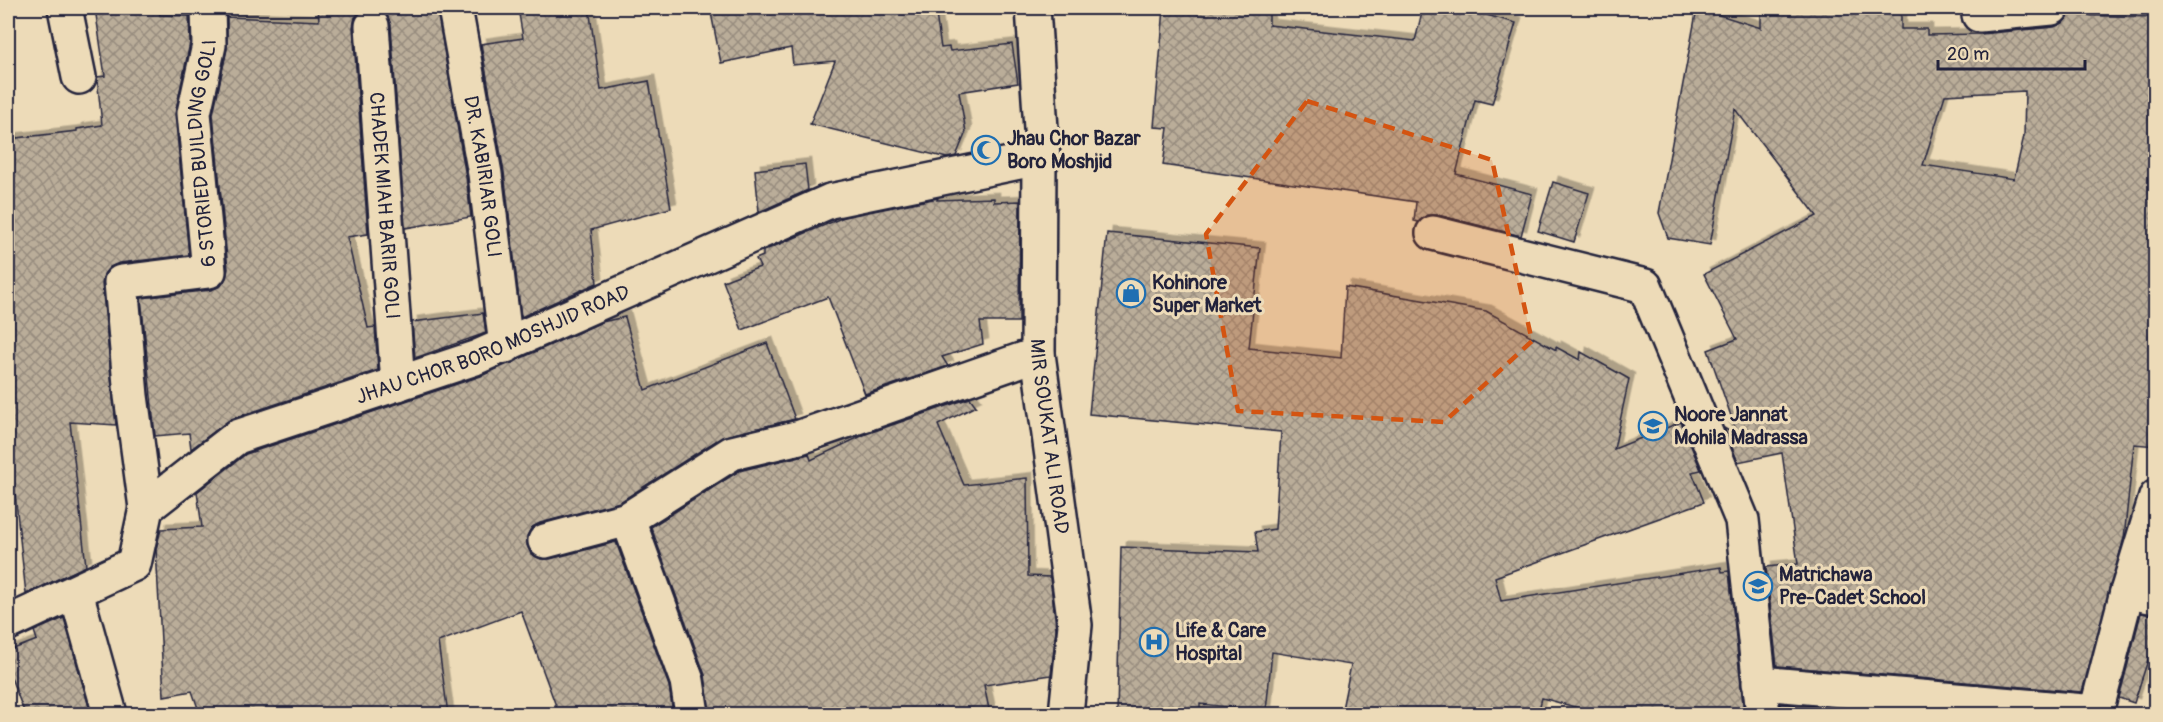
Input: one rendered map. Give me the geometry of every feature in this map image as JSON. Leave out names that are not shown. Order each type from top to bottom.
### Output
[{"type":"street","points":[[64,8],[79,77]]},
{"type":"street","name":"6 STORIED BUILDING GOLI","points":[[146,508],[131,396],[121,282],[209,271],[194,113],[208,45],[208,8]]},
{"type":"street","name":"DR. KABIRIAR GOLI","points":[[455,8],[485,174],[506,346]]},
{"type":"street","name":"MIR SOUKAT ALI ROAD","points":[[1033,8],[1041,158],[1038,354],[1076,625],[1066,714]]},
{"type":"street","points":[[1979,8],[1979,15],[2052,8]]},
{"type":"street","name":"CHADEK MIAH BARIR GOLI","points":[[372,26],[398,384]]},
{"type":"street","name":"JHAU CHOR BORO MOSHJID ROAD","points":[[146,508],[237,437],[506,346],[830,201],[1041,158]]},
{"type":"street","points":[[1433,233],[1646,286],[1742,520],[1761,699],[2096,712],[2141,595],[2156,497]]},
{"type":"street","points":[[545,541],[628,519],[732,453],[800,437],[1038,354]]},
{"type":"street","points":[[8,623],[134,564],[146,508]]},
{"type":"street","points":[[628,519],[687,681],[692,714]]},
{"type":"street","points":[[76,592],[110,714]]},
{"type":"highlighted area","points":[[1307,101],[1492,160],[1532,341],[1444,422],[1238,411],[1206,234]]},
{"type":"building","points":[[95,8],[159,8],[160,15],[189,16],[190,43],[175,114],[189,255],[119,263],[110,267],[104,274],[102,284],[116,425],[70,422],[86,566],[26,594],[8,430],[8,139],[77,131],[77,129],[102,125],[97,77],[105,76]]},
{"type":"building","points":[[318,8],[370,8],[362,10],[355,17],[353,27],[368,234],[347,237],[368,328],[375,327],[378,370],[231,419],[191,449],[189,433],[155,436],[141,298],[211,290],[221,286],[226,278],[228,269],[213,114],[227,49],[227,17],[319,21]]},
{"type":"building","points":[[372,8],[437,8],[471,217],[405,228],[391,25],[387,15],[381,9]]},
{"type":"building","points":[[518,8],[589,8],[601,90],[649,81],[671,208],[591,230],[597,283],[521,317],[504,172],[481,44],[523,38]]},
{"type":"building","points":[[710,8],[935,8],[941,48],[949,47],[950,51],[1012,44],[1018,83],[959,92],[966,132],[956,156],[947,158],[810,124],[835,61],[793,65],[791,48],[721,63]]},
{"type":"building","points":[[1164,8],[1269,8],[1269,25],[1415,41],[1423,8],[1475,8],[1475,12],[1516,23],[1492,104],[1475,100],[1456,174],[1532,194],[1521,236],[1438,215],[1427,215],[1418,222],[1414,221],[1416,202],[1163,165],[1168,128],[1154,127]]},
{"type":"building","points":[[1697,8],[1761,28],[1761,8],[1901,8],[1901,29],[1927,29],[1927,35],[1981,34],[2054,27],[2063,23],[2069,15],[2156,17],[2156,446],[2134,444],[2124,538],[2082,692],[1777,666],[1766,567],[1798,564],[1782,453],[1738,462],[1724,428],[1738,436],[1708,350],[1737,339],[1704,274],[1817,216],[1735,109],[1710,245],[1668,238],[1659,213]],"holes":[[[2025,91],[2024,136],[2014,179],[1923,165],[1945,95]]]},
{"type":"building","points":[[805,164],[808,190],[759,212],[755,170]]},
{"type":"building","points":[[1553,182],[1589,193],[1574,242],[1538,231]]},
{"type":"building","points":[[938,198],[937,200],[994,198],[994,202],[1020,201],[1019,322],[980,322],[983,344],[942,357],[948,366],[865,394],[828,297],[742,330],[723,281],[760,267],[756,259],[763,256],[763,251],[844,217]]},
{"type":"building","points":[[1107,233],[1260,248],[1249,348],[1341,358],[1345,287],[1486,311],[1556,350],[1556,347],[1580,360],[1581,352],[1629,379],[1614,449],[1681,422],[1701,470],[1692,472],[1704,502],[1495,577],[1501,601],[1721,567],[1722,572],[1729,571],[1744,714],[1600,714],[1542,698],[1538,714],[1341,714],[1351,665],[1272,652],[1266,711],[1200,704],[1200,714],[1117,714],[1121,547],[1258,552],[1255,532],[1275,529],[1281,432],[1089,414]]},
{"type":"building","points":[[483,313],[486,333],[415,358],[412,322]]},
{"type":"building","points":[[625,317],[645,390],[767,343],[795,419],[722,437],[620,502],[540,523],[532,527],[527,536],[527,545],[531,554],[541,559],[550,559],[616,542],[669,686],[673,714],[559,714],[521,611],[438,642],[448,714],[200,714],[192,691],[164,696],[156,549],[161,529],[202,527],[197,492],[246,454],[481,376],[602,322]]},
{"type":"building","points":[[970,398],[976,406],[938,425],[964,485],[1027,478],[1028,576],[1050,577],[1055,617],[1056,629],[1051,675],[984,685],[990,714],[710,714],[705,675],[651,527],[739,471],[809,454],[811,460],[866,434]]},
{"type":"building","points":[[2141,613],[2156,615],[2156,659],[2149,657],[2134,703],[2119,698]]},
{"type":"building","points":[[64,618],[91,714],[25,714],[8,670],[8,651],[37,640],[34,631]]},
{"type":"building","points":[[1781,704],[1906,714],[1781,714]]},
{"type":"place","name":"Jhau Chor Bazar Boro Moshjid","points":[[986,150]]},
{"type":"place","name":"Kohinore Super Market","points":[[1131,293]]},
{"type":"place","name":"Noore Jannat Mohila Madrassa","points":[[1653,426]]},
{"type":"place","name":"Matrichawa Pre-Cadet School","points":[[1758,586]]},
{"type":"place","name":"Life & Care Hospital","points":[[1154,642]]}]
